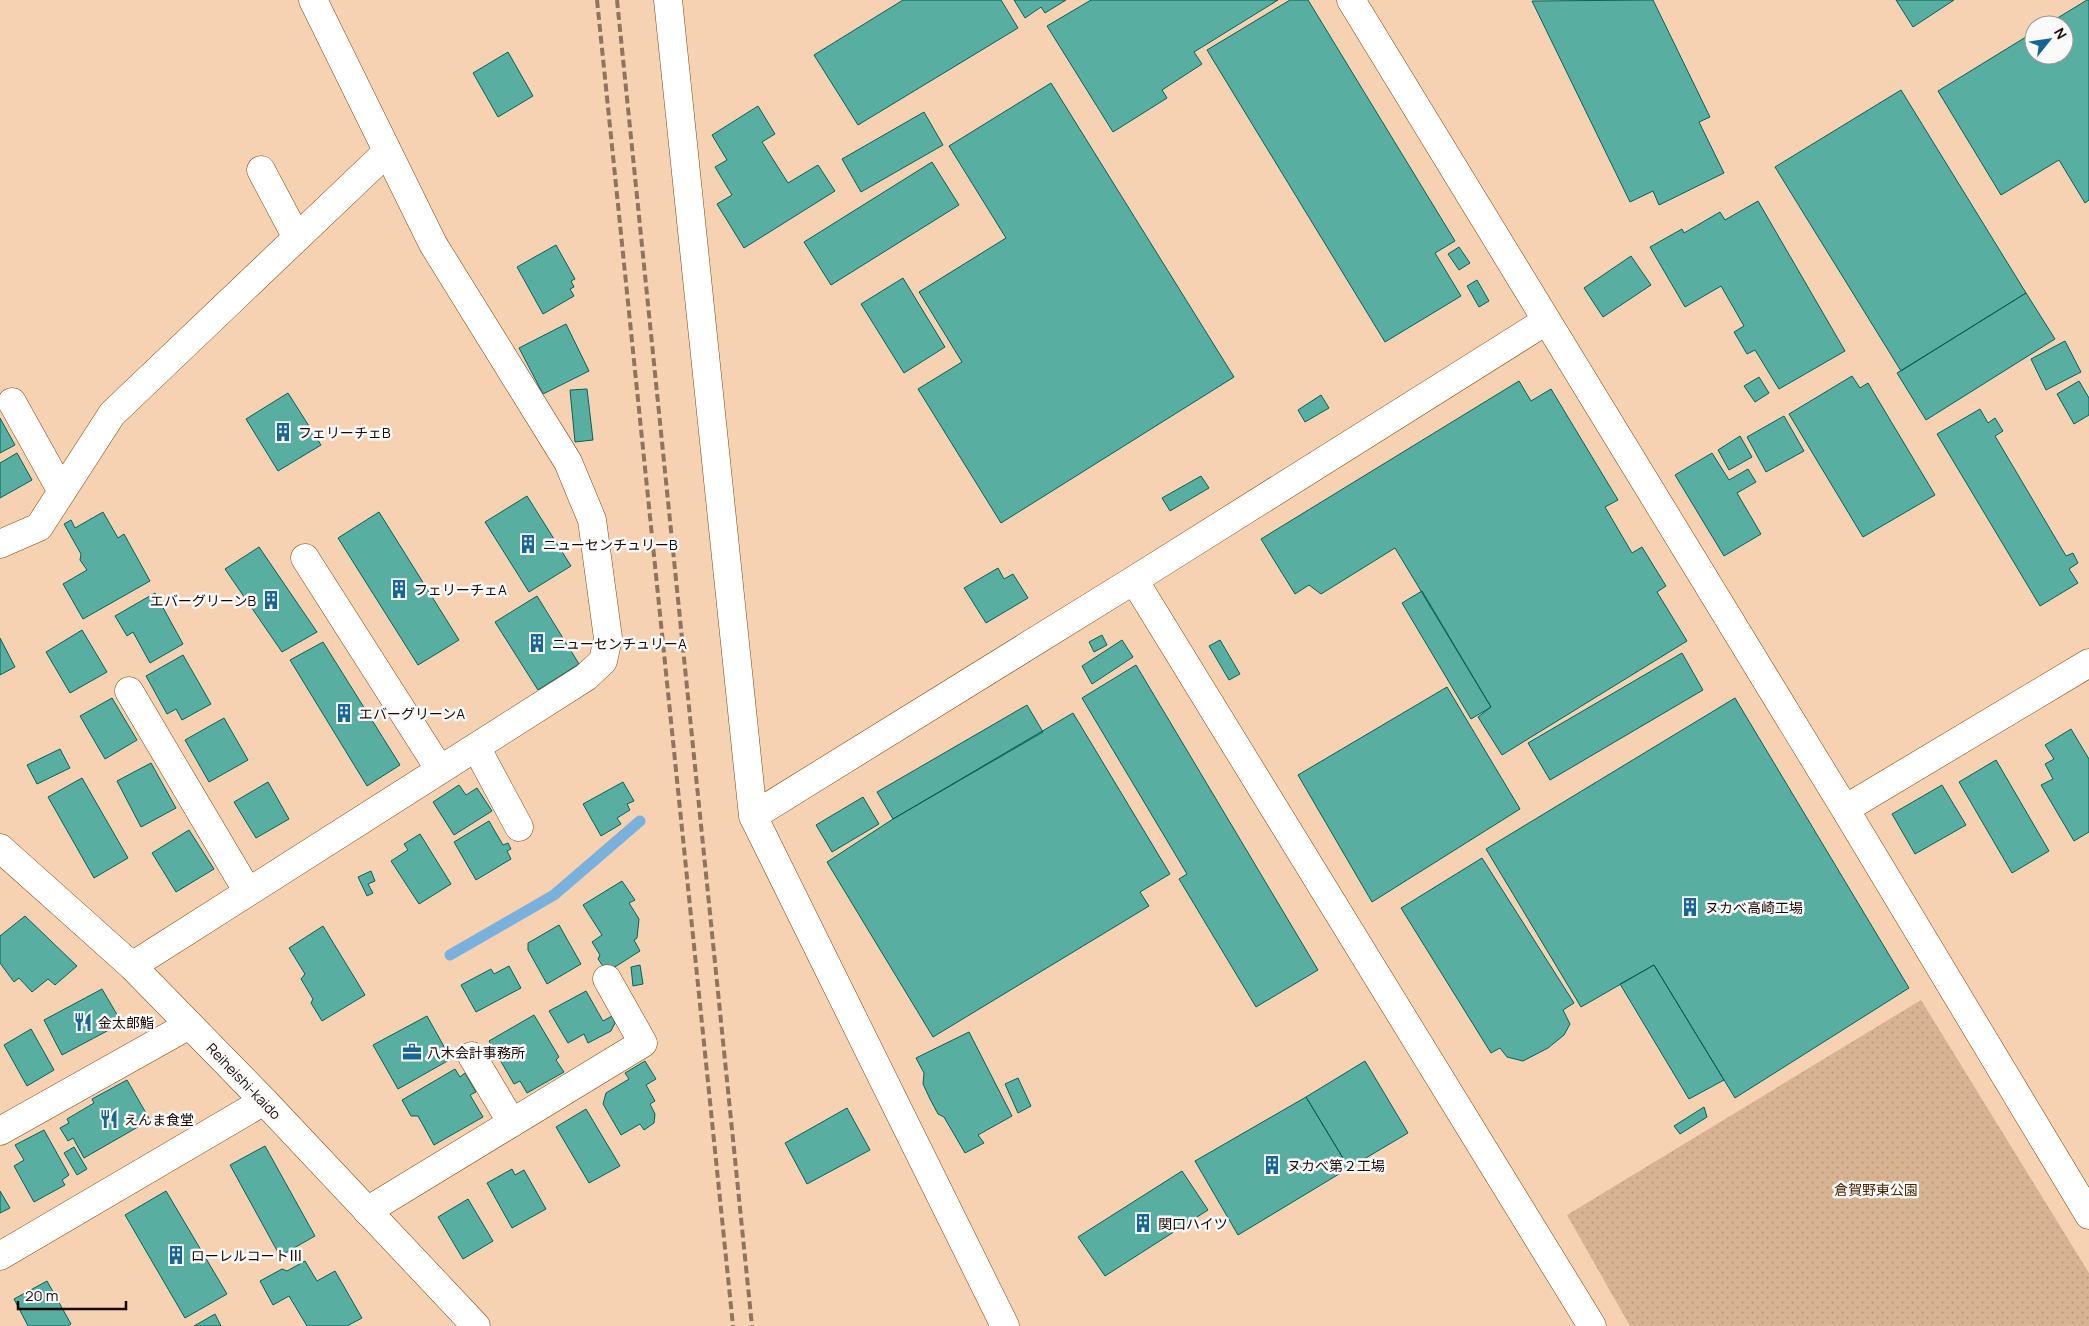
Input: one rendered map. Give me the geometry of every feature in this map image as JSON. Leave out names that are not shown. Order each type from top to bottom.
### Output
[{"type":"street","points":[[132,966],[586,677],[603,661],[608,638],[592,520],[568,462],[433,244],[313,0]]},
{"type":"street","points":[[668,0],[752,816],[1006,1326]]},
{"type":"street","points":[[1351,0],[1845,808],[2089,1215]]},
{"type":"street","points":[[0,544],[39,527],[61,490],[112,414],[387,152]]},
{"type":"street","points":[[261,170],[297,238]]},
{"type":"street","points":[[752,816],[1134,580],[1546,321]]},
{"type":"street","points":[[12,402],[61,490]]},
{"type":"street","points":[[305,558],[440,770]]},
{"type":"street","points":[[1134,580],[1592,1326]]},
{"type":"street","points":[[1845,808],[2089,663]]},
{"type":"street","points":[[129,691],[248,892]]},
{"type":"street","points":[[476,747],[519,827]]},
{"type":"street","name":"Reiheishi-kaido","points":[[0,848],[132,966],[264,1101],[476,1326]]},
{"type":"street","points":[[367,1211],[643,1042],[607,978]]},
{"type":"street","points":[[0,1131],[189,1025]]},
{"type":"street","points":[[472,1056],[512,1122]]},
{"type":"street","points":[[0,1256],[264,1101]]},
{"type":"green space","name":"倉賀野東公園","points":[[1921,1000],[2089,1273],[2089,1326],[1630,1326],[1567,1215]]},
{"type":"building","points":[[903,0],[1001,0],[1018,28],[858,125],[814,55]]},
{"type":"building","points":[[1014,0],[1066,0],[1045,13],[1041,7],[1025,18]]},
{"type":"building","points":[[1091,0],[1278,0],[1194,52],[1202,64],[1162,90],[1167,98],[1113,132],[1047,26]]},
{"type":"building","points":[[1290,0],[1308,0],[1455,241],[1435,253],[1461,296],[1385,342],[1207,50]]},
{"type":"building","points":[[1653,0],[1710,117],[1699,122],[1724,173],[1659,205],[1653,191],[1630,202],[1532,1]]},
{"type":"building","points":[[1896,0],[1954,0],[1913,27]]},
{"type":"building","points":[[2089,0],[2089,200],[2085,203],[2059,160],[2001,195],[1938,91],[2024,38],[2024,65],[2074,65],[2074,15],[2062,15]]},
{"type":"building","points":[[508,52],[533,96],[498,117],[473,73]]},
{"type":"building","points":[[1051,83],[1234,377],[1001,523],[918,389],[962,362],[919,292],[1006,238],[949,146]]},
{"type":"building","points":[[1901,90],[2026,293],[1901,371],[1775,167]]},
{"type":"building","points":[[758,106],[775,134],[762,142],[788,183],[818,165],[835,191],[744,248],[717,204],[732,195],[715,167],[727,160],[712,135]]},
{"type":"building","points":[[924,112],[943,145],[861,192],[842,159]]},
{"type":"building","points":[[932,162],[959,205],[831,285],[804,242]]},
{"type":"building","points":[[1758,201],[1845,351],[1779,389],[1755,350],[1747,354],[1734,332],[1744,326],[1721,286],[1685,307],[1650,247],[1682,229],[1684,233],[1720,212],[1725,220]]},
{"type":"building","points":[[556,245],[575,279],[571,281],[574,287],[570,289],[574,296],[543,314],[517,267]]},
{"type":"building","points":[[1459,247],[1470,263],[1459,270],[1448,254]]},
{"type":"building","points":[[1631,256],[1651,285],[1603,317],[1584,288]]},
{"type":"building","points":[[903,278],[945,347],[904,373],[861,304]]},
{"type":"building","points":[[1477,280],[1489,301],[1479,307],[1467,286]]},
{"type":"building","points":[[2026,293],[2055,339],[1926,420],[1897,373]]},
{"type":"building","points":[[566,324],[589,371],[543,394],[519,348]]},
{"type":"building","points":[[2065,341],[2081,372],[2046,390],[2031,359]]},
{"type":"building","points":[[1852,376],[1860,388],[1868,383],[1935,495],[1863,537],[1789,414]]},
{"type":"building","points":[[1759,377],[1769,393],[1755,402],[1744,386]]},
{"type":"building","points":[[1519,381],[1531,401],[1551,389],[1618,500],[1605,507],[1632,553],[1642,547],[1666,586],[1657,592],[1687,641],[1502,755],[1478,717],[1491,707],[1395,548],[1321,594],[1309,585],[1295,594],[1261,539]]},
{"type":"building","points":[[2079,381],[2089,398],[2089,415],[2074,424],[2057,394]]},
{"type":"building","points":[[587,389],[593,440],[575,442],[570,390]]},
{"type":"building","name":"フェリーチェB","points":[[288,393],[321,445],[278,471],[246,419]]},
{"type":"building","points":[[1321,395],[1329,408],[1305,422],[1298,410]]},
{"type":"building","points":[[1980,409],[1988,423],[1995,418],[2003,431],[1995,436],[2066,556],[2073,553],[2078,563],[2069,569],[2078,583],[2040,606],[1937,434]]},
{"type":"building","points":[[1784,416],[1804,451],[1766,472],[1747,437]]},
{"type":"building","points":[[0,418],[15,445],[0,453]]},
{"type":"building","points":[[1740,436],[1752,457],[1729,470],[1718,450]]},
{"type":"building","points":[[17,453],[32,480],[0,498],[0,463]]},
{"type":"building","points":[[1712,453],[1729,480],[1748,469],[1756,482],[1737,493],[1761,534],[1724,556],[1675,475]]},
{"type":"building","points":[[1201,476],[1209,488],[1170,511],[1162,498]]},
{"type":"building","name":"ニューセンチュリーB","points":[[527,496],[571,566],[529,592],[485,522]]},
{"type":"building","points":[[103,512],[118,538],[124,534],[150,581],[83,619],[63,584],[87,570],[80,560],[81,554],[64,524],[71,520],[75,528]]},
{"type":"building","name":"フェリーチェA","points":[[379,512],[459,640],[418,665],[338,538]]},
{"type":"building","name":"エバーグリーンB","points":[[259,547],[317,632],[282,652],[225,569]]},
{"type":"building","points":[[998,568],[1004,579],[1013,574],[1028,598],[986,623],[964,588]]},
{"type":"building","points":[[1422,591],[1491,707],[1471,719],[1402,603]]},
{"type":"building","points":[[155,593],[183,644],[150,663],[133,632],[127,636],[115,616]]},
{"type":"building","name":"ニューセンチュリーA","points":[[537,596],[579,664],[538,690],[495,622]]},
{"type":"building","points":[[82,630],[107,672],[70,693],[46,652]]},
{"type":"building","points":[[1102,635],[1107,645],[1094,652],[1089,642]]},
{"type":"building","points":[[0,638],[15,667],[0,675]]},
{"type":"building","points":[[1122,640],[1133,657],[1092,684],[1082,666]]},
{"type":"building","points":[[1220,640],[1240,674],[1229,680],[1209,646]]},
{"type":"building","name":"エバーグリーンA","points":[[323,642],[400,765],[367,786],[290,660]]},
{"type":"building","points":[[1682,653],[1703,690],[1550,780],[1528,743]]},
{"type":"building","points":[[183,655],[211,704],[182,720],[176,709],[167,714],[146,676]]},
{"type":"building","points":[[1136,665],[1318,970],[1256,1007],[1179,879],[1187,874],[1082,698]]},
{"type":"building","points":[[1447,687],[1520,809],[1372,902],[1298,775]]},
{"type":"building","points":[[112,698],[137,740],[105,759],[80,716]]},
{"type":"building","name":"ヌカべ高崎工場","points":[[1735,698],[1909,988],[1735,1098],[1654,965],[1581,1007],[1486,849]]},
{"type":"building","points":[[1027,705],[1043,732],[893,819],[877,792]]},
{"type":"building","points":[[1073,713],[1170,874],[1140,892],[1149,906],[933,1037],[827,862],[893,819]]},
{"type":"building","points":[[224,718],[248,760],[209,782],[185,740]]},
{"type":"building","points":[[2071,729],[2089,759],[2089,832],[2074,841],[2041,785],[2053,779],[2045,764],[2054,759],[2045,745]]},
{"type":"building","points":[[60,749],[70,768],[37,784],[27,765]]},
{"type":"building","points":[[1996,760],[2049,851],[2012,873],[1959,782]]},
{"type":"building","points":[[151,763],[176,808],[141,827],[117,781]]},
{"type":"building","points":[[82,778],[128,858],[94,878],[48,797]]},
{"type":"building","points":[[268,782],[289,819],[256,838],[234,802]]},
{"type":"building","points":[[623,782],[634,801],[627,804],[630,810],[617,818],[621,824],[601,836],[583,804]]},
{"type":"building","points":[[459,785],[466,795],[477,788],[492,811],[454,835],[433,802]]},
{"type":"building","points":[[1942,785],[1966,825],[1915,854],[1892,814]]},
{"type":"building","points":[[863,797],[879,824],[832,852],[816,825]]},
{"type":"building","points":[[489,821],[503,845],[508,843],[511,849],[507,851],[511,859],[476,880],[454,842]]},
{"type":"building","points":[[189,830],[214,869],[176,892],[152,853]]},
{"type":"building","points":[[420,834],[451,884],[419,904],[391,861],[408,850],[404,844]]},
{"type":"building","points":[[1482,858],[1574,1003],[1563,1010],[1570,1024],[1564,1035],[1548,1048],[1523,1061],[1507,1057],[1500,1048],[1491,1053],[1401,908]]},
{"type":"building","points":[[371,871],[375,881],[368,884],[373,893],[367,896],[358,877]]},
{"type":"building","points":[[622,881],[635,900],[629,903],[639,919],[637,938],[634,940],[640,951],[607,972],[598,959],[600,955],[592,942],[602,935],[583,905]]},
{"type":"building","points":[[25,916],[77,966],[55,985],[48,979],[32,992],[19,978],[14,982],[0,963],[0,936]]},
{"type":"building","points":[[559,925],[581,964],[547,984],[528,950],[528,943]]},
{"type":"building","points":[[323,926],[365,995],[322,1021],[311,1003],[313,999],[301,979],[305,974],[289,948]]},
{"type":"building","points":[[640,965],[643,984],[633,986],[631,967]]},
{"type":"building","points":[[1654,965],[1724,1080],[1689,1099],[1620,984]]},
{"type":"building","points":[[509,966],[521,988],[476,1012],[461,985],[491,969],[494,974]]},
{"type":"building","name":"金太郎鮨","points":[[102,989],[122,1023],[62,1055],[44,1020]]},
{"type":"building","points":[[586,991],[603,1021],[612,1016],[615,1023],[611,1031],[588,1043],[584,1034],[568,1043],[549,1011]]},
{"type":"building","points":[[534,1015],[559,1057],[556,1060],[564,1072],[527,1093],[520,1081],[514,1084],[489,1041]]},
{"type":"building","name":"八木会計事務所","points":[[427,1016],[451,1059],[398,1089],[373,1045]]},
{"type":"building","points":[[31,1029],[54,1070],[27,1086],[4,1045]]},
{"type":"building","points":[[969,1032],[1012,1116],[978,1135],[984,1143],[965,1153],[944,1117],[938,1114],[930,1099],[923,1084],[924,1073],[916,1058]]},
{"type":"building","points":[[645,1061],[656,1079],[646,1085],[655,1101],[650,1104],[655,1114],[654,1123],[644,1130],[640,1124],[621,1135],[603,1104],[606,1093],[629,1079],[625,1073]]},
{"type":"building","points":[[1365,1061],[1408,1133],[1349,1168],[1306,1097]]},
{"type":"building","points":[[455,1069],[460,1077],[465,1073],[476,1092],[470,1095],[483,1117],[434,1145],[418,1116],[411,1116],[402,1100]]},
{"type":"building","points":[[1018,1078],[1031,1106],[1018,1113],[1005,1084]]},
{"type":"building","name":"えんま食堂","points":[[127,1080],[150,1120],[84,1158],[73,1138],[68,1141],[60,1128],[69,1123],[67,1119],[94,1103],[92,1099]]},
{"type":"building","name":"ヌカべ第２工場","points":[[1306,1097],[1349,1168],[1238,1235],[1195,1161]]},
{"type":"building","points":[[1704,1107],[1707,1117],[1680,1134],[1674,1126]]},
{"type":"building","points":[[847,1108],[870,1150],[807,1184],[785,1143]]},
{"type":"building","points":[[586,1109],[620,1166],[589,1183],[556,1127]]},
{"type":"building","points":[[44,1130],[69,1175],[62,1180],[65,1185],[34,1202],[14,1166],[24,1160],[15,1145]]},
{"type":"building","points":[[265,1146],[315,1236],[280,1256],[230,1165]]},
{"type":"building","points":[[74,1147],[87,1169],[77,1175],[64,1153]]},
{"type":"building","points":[[512,1169],[515,1175],[524,1170],[546,1209],[512,1228],[487,1183]]},
{"type":"building","name":"関口ハイツ","points":[[1182,1171],[1208,1210],[1105,1276],[1078,1237]]},
{"type":"building","points":[[0,1191],[10,1208],[0,1213]]},
{"type":"building","name":"ローレルコートⅢ","points":[[166,1191],[227,1294],[185,1318],[125,1215]]},
{"type":"building","points":[[468,1199],[493,1241],[463,1259],[438,1217]]},
{"type":"building","points":[[305,1261],[317,1281],[335,1271],[362,1318],[347,1326],[307,1326],[289,1296],[273,1305],[260,1281],[282,1269],[287,1271]]},
{"type":"building","points":[[47,1281],[71,1324],[68,1326],[28,1326],[14,1299]]},
{"type":"building","points":[[215,1314],[221,1326],[194,1326]]},
{"type":"waterway","points":[[450,955],[554,895],[640,821]]},
{"type":"railway","points":[[597,0],[733,1326]]},
{"type":"railway","points":[[617,0],[752,1326]]},
{"type":"place","name":"フェリーチェB","points":[[283,432]]},
{"type":"place","name":"ニューセンチュリーB","points":[[528,544]]},
{"type":"place","name":"フェリーチェA","points":[[399,589]]},
{"type":"place","name":"エバーグリーンB","points":[[271,600]]},
{"type":"place","name":"ニューセンチュリーA","points":[[537,643]]},
{"type":"place","name":"エバーグリーンA","points":[[344,713]]},
{"type":"place","name":"ヌカべ高崎工場","points":[[1690,907]]},
{"type":"place","name":"金太郎鮨","points":[[83,1022]]},
{"type":"place","name":"八木会計事務所","points":[[412,1052]]},
{"type":"place","name":"えんま食堂","points":[[109,1119]]},
{"type":"place","name":"ヌカべ第２工場","points":[[1272,1165]]},
{"type":"place","name":"関口ハイツ","points":[[1143,1223]]},
{"type":"place","name":"ローレルコートⅢ","points":[[176,1255]]}]
